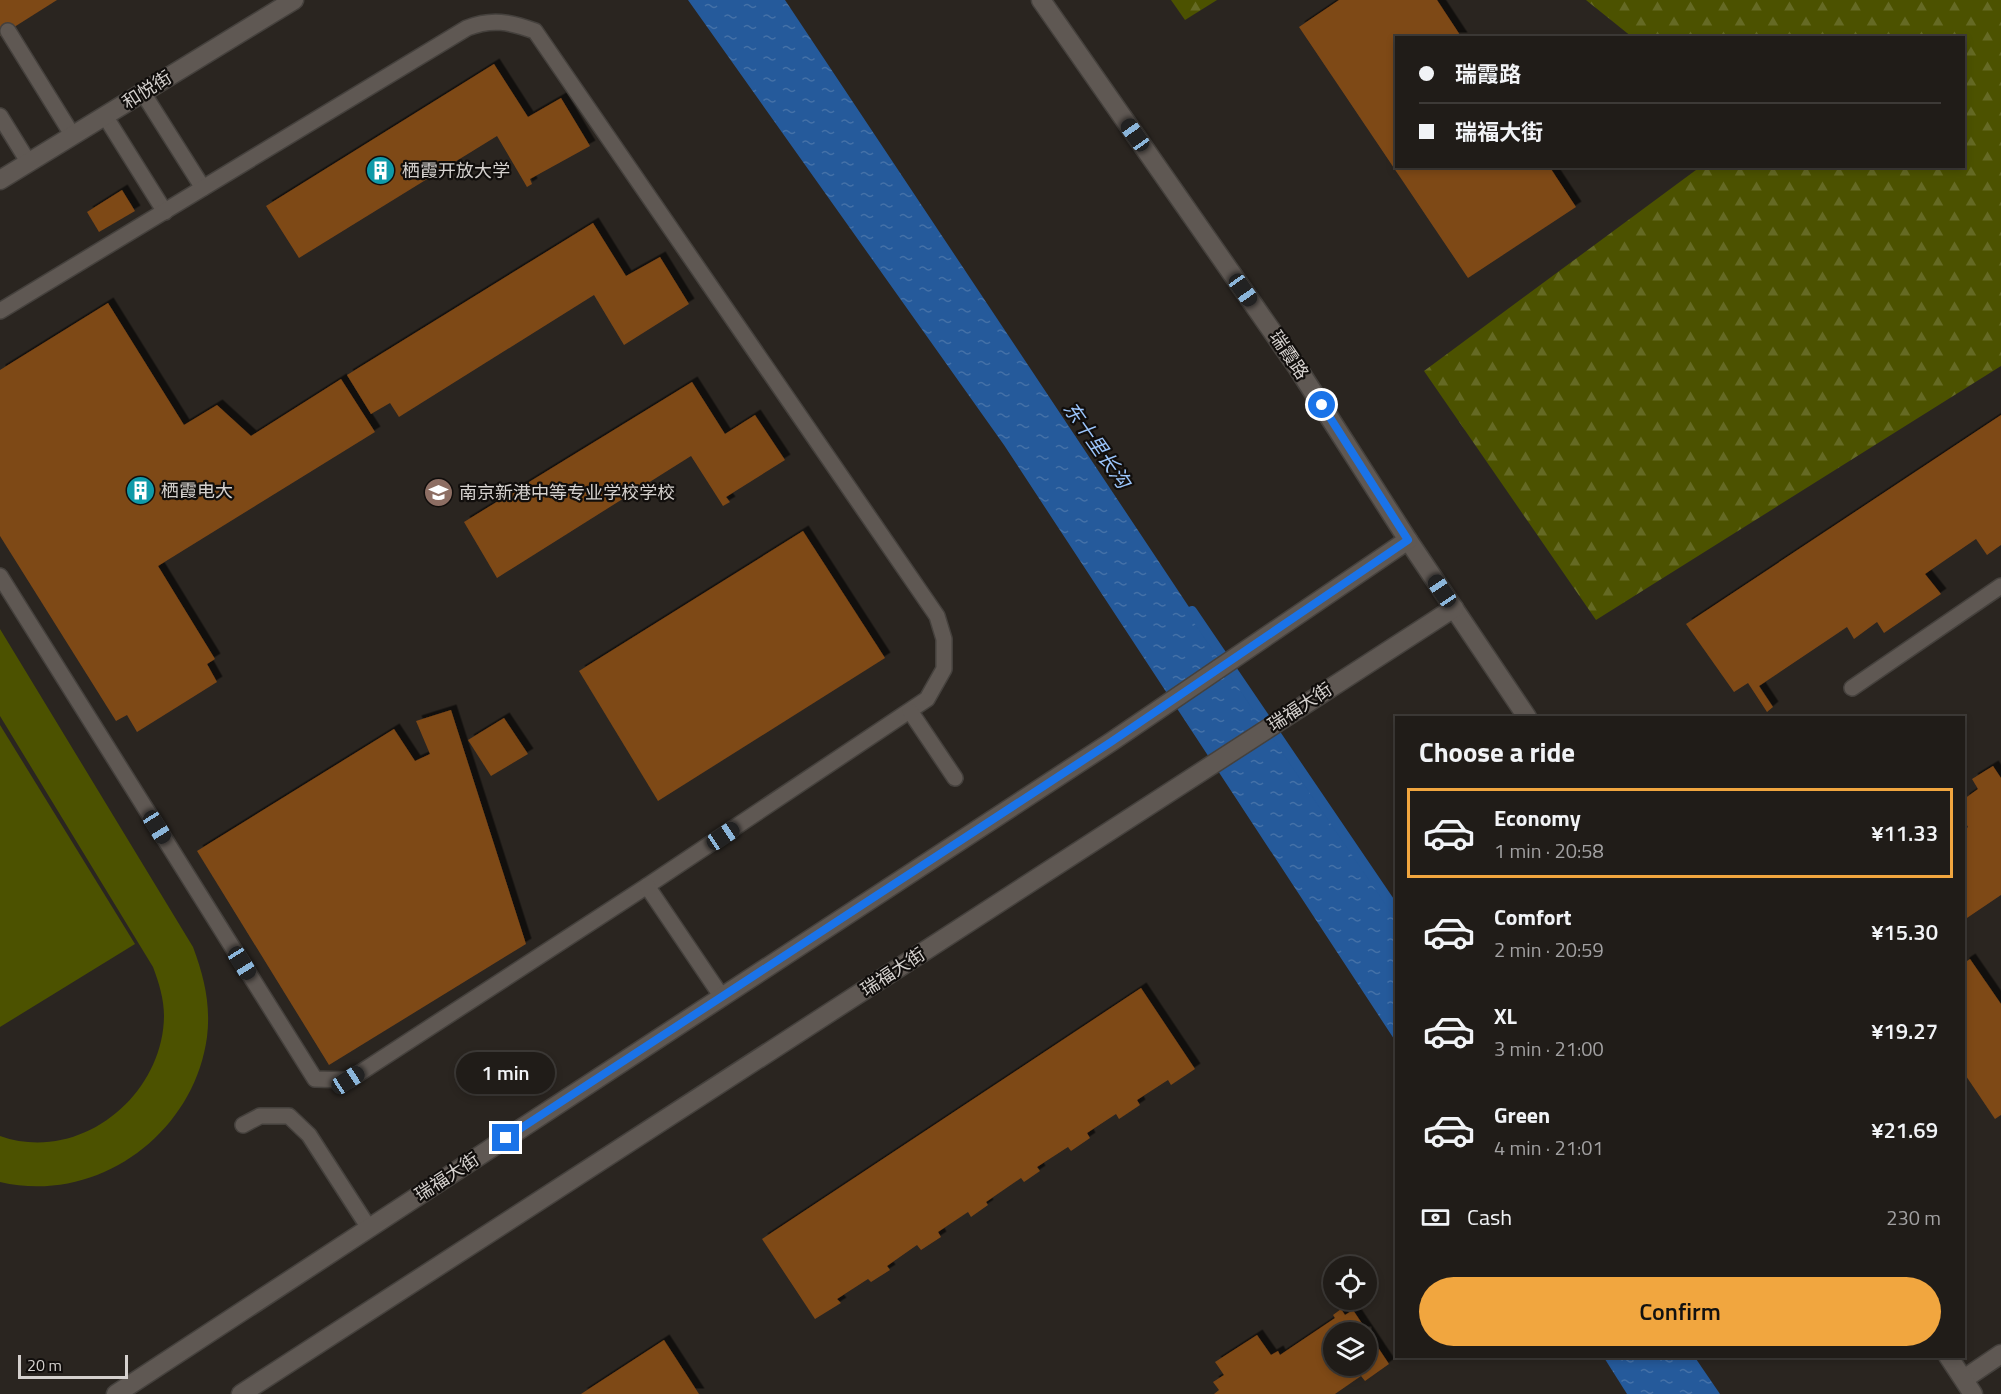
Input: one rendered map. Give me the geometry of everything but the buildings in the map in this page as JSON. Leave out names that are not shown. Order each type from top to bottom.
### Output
[{"type":"street","name":"和悦街","points":[[0,180],[294,0]]},
{"type":"street","name":"瑞霞路","points":[[1041,0],[1297,367],[1408,540],[1526,716]]},
{"type":"street","name":"瑞福大街","points":[[116,1394],[1111,742],[1408,540]]},
{"type":"street","name":"瑞福大街","points":[[241,1394],[1454,608]]},
{"type":"street","points":[[1949,1358],[1969,1387],[2001,1354]]},
{"type":"lane","points":[[0,311],[467,28],[485,21],[510,22],[535,31],[937,616],[944,639],[944,669],[927,699],[647,886],[348,1080],[315,1079],[0,576]]},
{"type":"lane","points":[[8,32],[73,136]]},
{"type":"lane","points":[[142,93],[203,188]]},
{"type":"lane","points":[[0,116],[29,162]]},
{"type":"lane","points":[[105,116],[165,212]]},
{"type":"lane","points":[[1852,688],[2001,585]]},
{"type":"lane","points":[[910,711],[955,778]]},
{"type":"lane","points":[[647,886],[722,997]]},
{"type":"lane","points":[[243,1125],[260,1116],[289,1116],[309,1135],[369,1228]]},
{"type":"green space","points":[[1171,0],[1217,0],[1185,20]]},
{"type":"green space","points":[[1586,0],[2001,0],[2001,366],[1596,620],[1424,371],[1699,168],[1965,168],[1965,36],[1631,36]]},
{"type":"green space","points":[[0,629],[193,947],[207,1002],[207,1037],[198,1072],[183,1104],[161,1132],[135,1154],[105,1172],[71,1183],[36,1186],[0,1182],[0,1136],[30,1142],[59,1140],[86,1132],[111,1117],[132,1097],[149,1073],[160,1046],[164,1010],[161,991],[153,967],[0,716]]},
{"type":"green space","points":[[0,725],[135,944],[0,1027]]},
{"type":"water","points":[[688,0],[785,0],[1395,916],[1395,1040],[1004,445]]},
{"type":"water","points":[[1604,1358],[1695,1358],[1720,1394],[1627,1394]]},
{"type":"waterway","name":"东十里长沟","points":[[1192,611],[1395,910]]},
{"type":"place","name":"栖霞开放大学","points":[[381,171]]},
{"type":"place","name":"栖霞电大","points":[[140,491]]},
{"type":"place","name":"南京新港中等专业学校学校","points":[[438,493]]},
{"type":"route","points":[[506,1138],[1111,742],[1408,540],[1322,405]]}]
